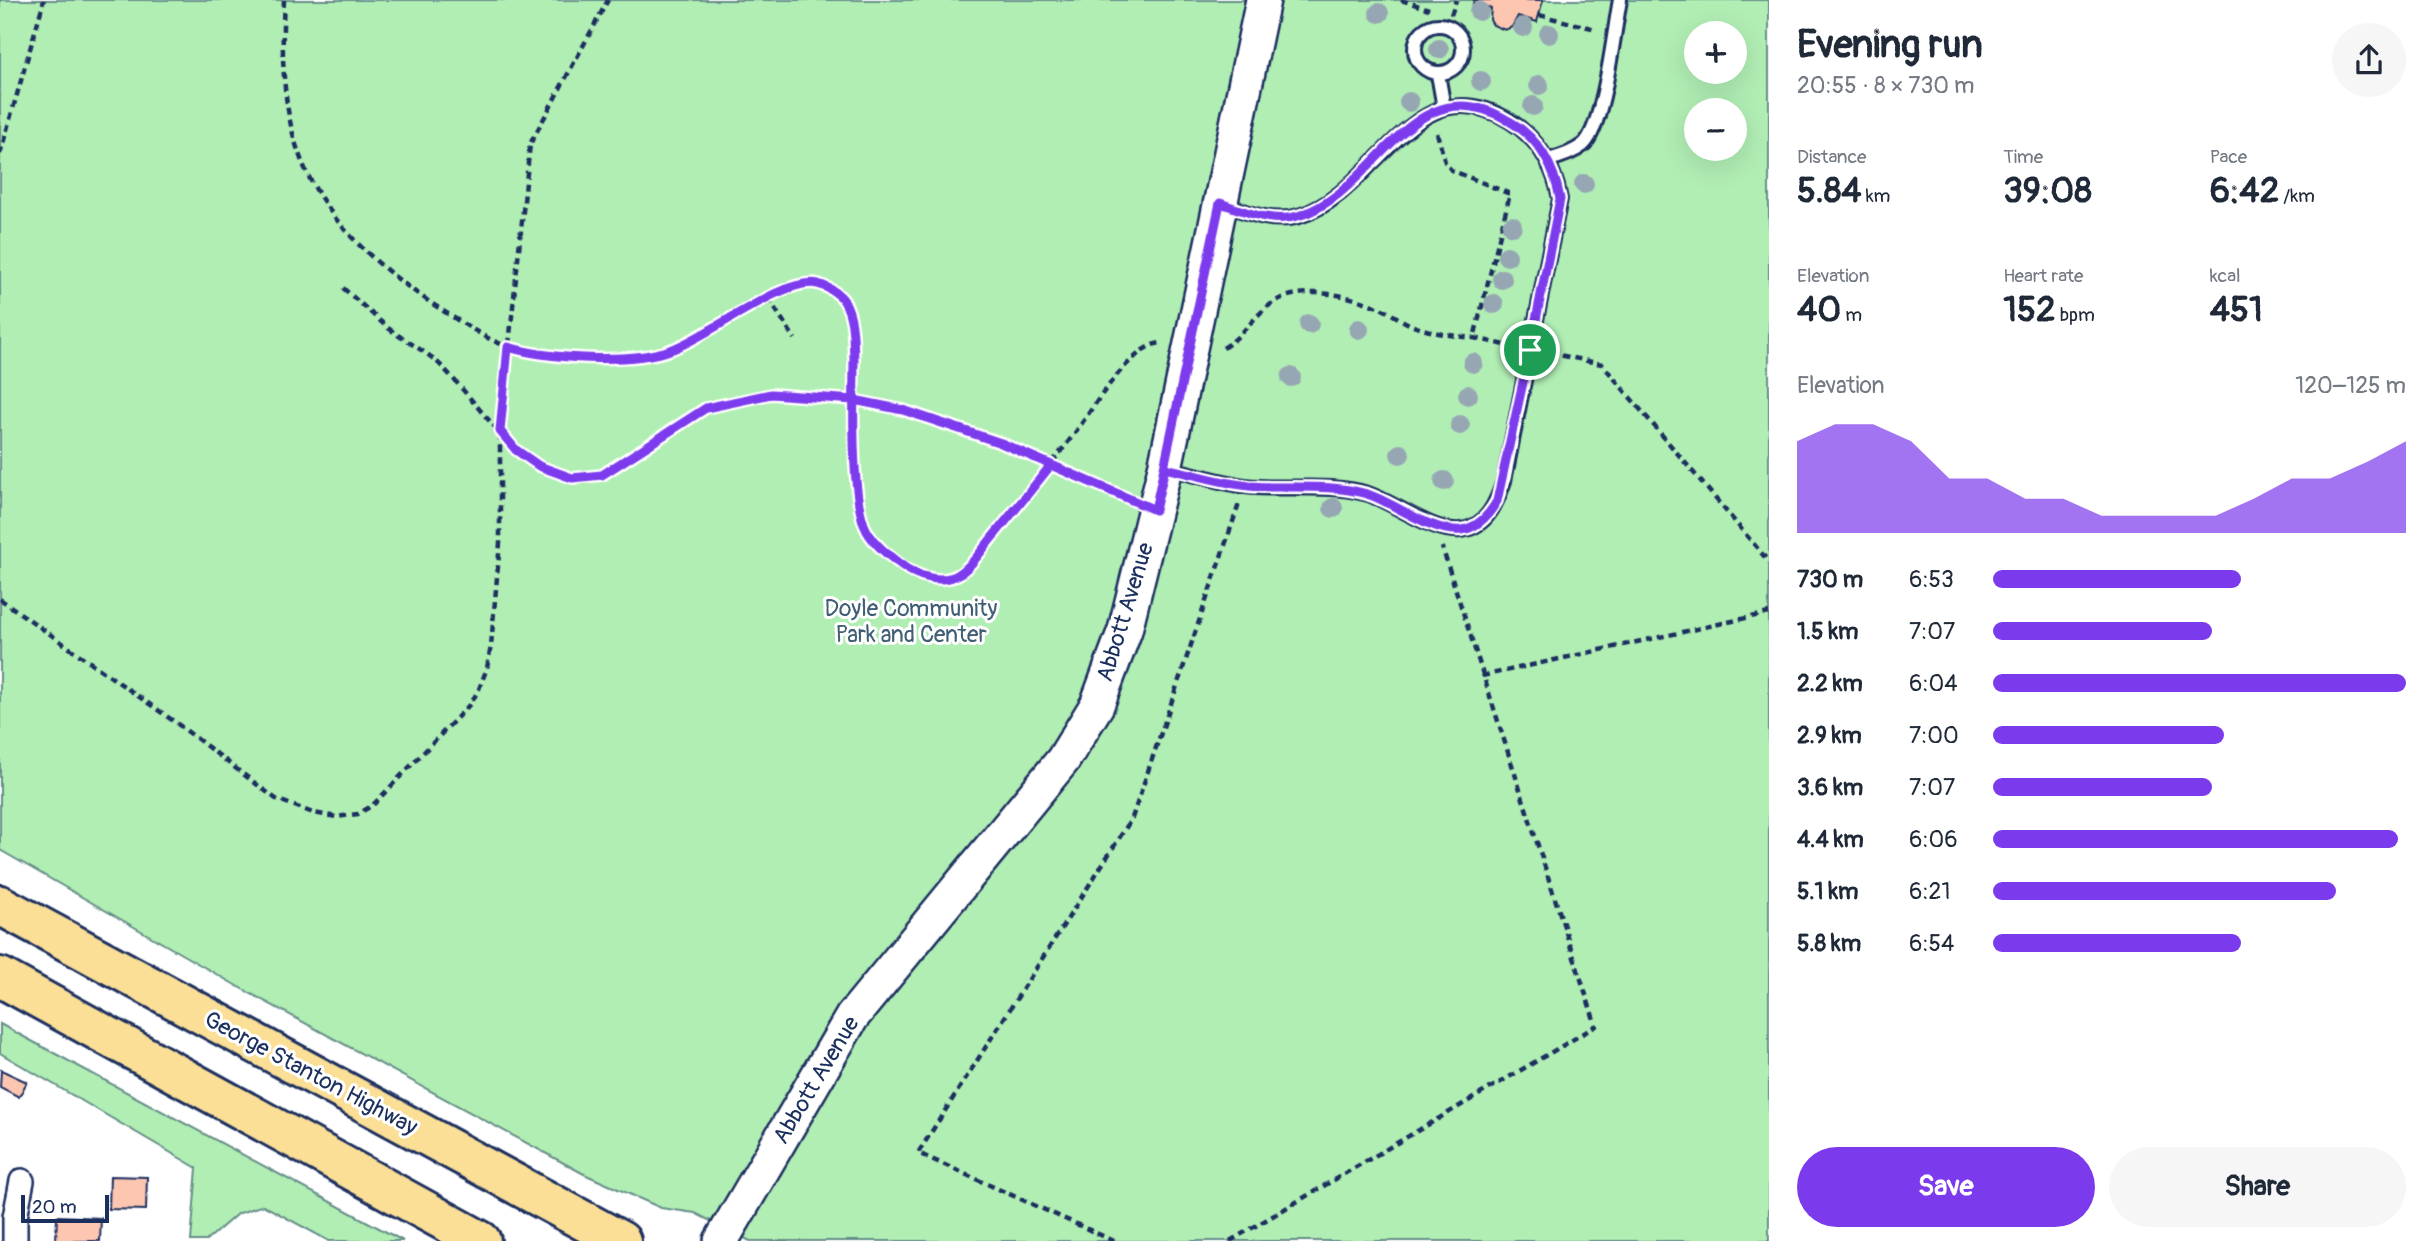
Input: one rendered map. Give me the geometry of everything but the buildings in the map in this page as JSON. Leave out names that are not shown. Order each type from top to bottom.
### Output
[{"type":"highway","name":"George Stanton Highway","points":[[0,905],[621,1241]]},
{"type":"highway","points":[[0,977],[481,1241]]},
{"type":"street","name":"Abbott Avenue","points":[[720,1241],[852,1017],[1062,760],[1097,705],[1125,630],[1165,468],[1263,0]]},
{"type":"street","points":[[15,1241],[15,1217],[22,1181]]},
{"type":"lane","points":[[1548,160],[1571,152],[1589,138],[1600,110],[1620,0]]},
{"type":"lane","points":[[1435,24],[1444,25],[1457,33],[1463,48],[1459,63],[1446,73],[1438,74],[1430,72],[1418,62],[1414,46],[1421,32],[1435,24]]},
{"type":"lane","points":[[1438,74],[1444,108]]},
{"type":"lane","points":[[1165,468],[1245,486],[1338,488],[1366,494],[1393,504],[1435,526],[1463,530],[1483,520],[1497,501],[1560,199],[1548,160],[1536,141],[1498,114],[1470,107],[1433,110],[1416,120],[1339,195],[1319,208],[1278,219],[1257,216],[1220,203]]},
{"type":"path","points":[[0,154],[44,0]]},
{"type":"path","points":[[284,0],[281,44],[285,91],[295,137],[306,170],[326,207],[349,236],[421,297],[508,347],[561,356],[650,355],[689,343],[768,298],[806,283],[825,287],[844,301],[853,334],[861,514],[866,530],[880,548],[904,567],[926,577],[942,580],[959,575],[982,551],[1136,355],[1153,344],[1169,342]]},
{"type":"path","points":[[0,599],[175,722],[276,799],[313,813],[337,817],[358,814],[373,805],[471,704],[480,689],[491,646],[500,543],[500,431],[530,144],[608,0]]},
{"type":"path","points":[[1401,0],[1429,9]]},
{"type":"path","points":[[1451,15],[1456,0]]},
{"type":"path","points":[[1539,15],[1613,34]]},
{"type":"path","points":[[1436,125],[1440,147],[1451,170],[1510,194],[1474,338]]},
{"type":"path","points":[[343,288],[388,327],[435,360],[516,450],[539,466],[572,478],[602,475],[706,408],[771,394],[854,400],[903,410],[1001,443],[1155,510]]},
{"type":"path","points":[[1216,352],[1236,341],[1257,316],[1276,301],[1292,295],[1318,293],[1351,298],[1379,307],[1410,324],[1440,335],[1474,338],[1602,364],[1769,562]]},
{"type":"path","points":[[768,298],[795,339]]},
{"type":"path","points":[[1114,1241],[918,1153],[1132,818],[1245,486]]},
{"type":"path","points":[[1230,1241],[1595,1026],[1435,526]]},
{"type":"path","points":[[1482,676],[1769,613]]},
{"type":"green space","name":"Doyle Community Park and Center","points":[[0,0],[1769,0],[1769,1241],[750,1241],[695,1213],[661,1208],[584,1174],[244,990],[0,850]]},
{"type":"green space","points":[[0,1024],[403,1241],[329,1241],[263,1205],[237,1214],[206,1241],[191,1241],[197,1168],[0,1053]]},
{"type":"route","points":[[1530,350],[1504,481],[1497,501],[1489,515],[1463,530],[1435,526],[1393,504],[1338,488],[1245,486],[1165,468],[1155,510],[1001,443],[903,410],[854,400],[771,394],[706,408],[602,475],[572,478],[539,466],[516,450],[500,431],[508,347],[524,352],[561,356],[650,355],[689,343],[794,286],[816,284],[835,293],[844,301],[850,317],[853,334],[854,400],[855,425],[855,453],[861,514],[866,530],[880,548],[904,567],[926,577],[942,580],[959,575],[982,551],[1051,465],[1155,510],[1220,203],[1257,216],[1278,219],[1319,208],[1357,179],[1391,142],[1416,120],[1433,110],[1451,107],[1470,107],[1498,114],[1516,124],[1536,141],[1556,180],[1560,199],[1530,350]]}]
